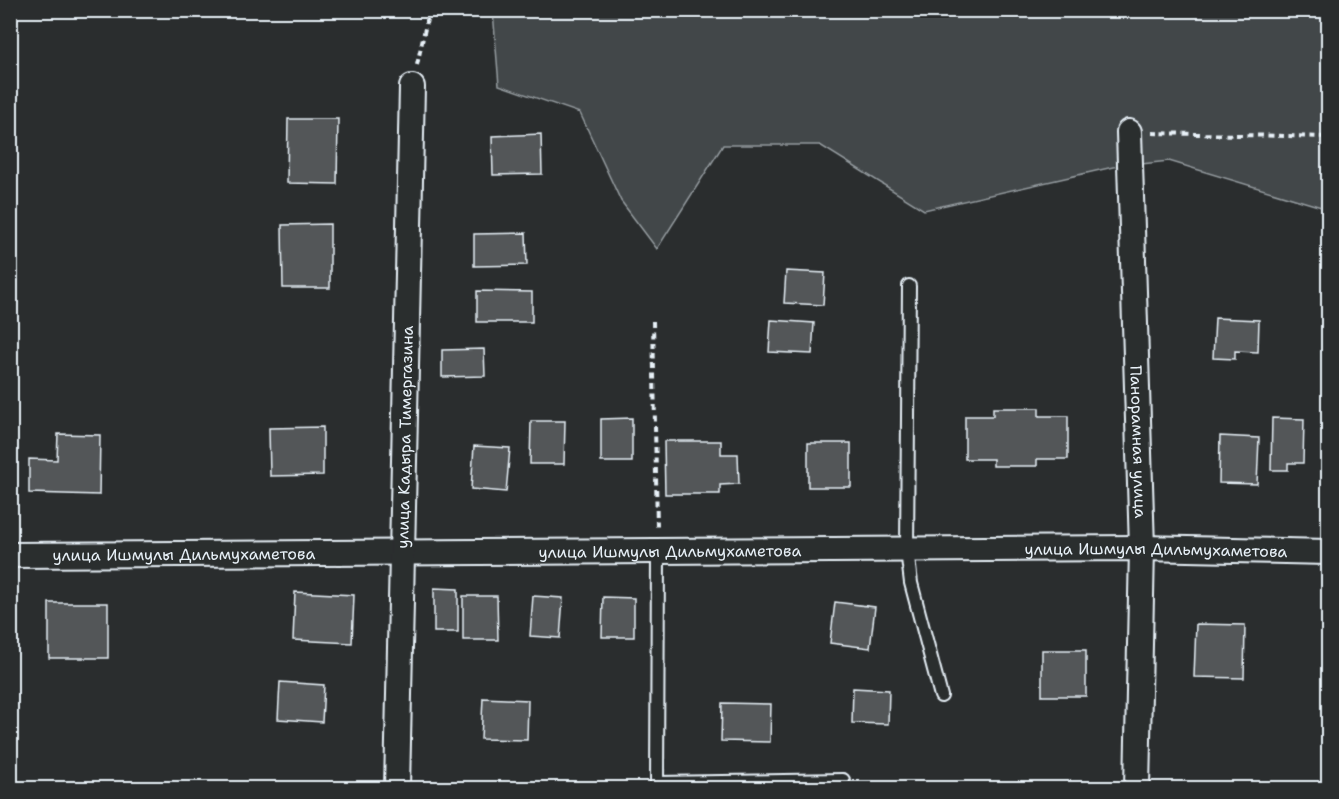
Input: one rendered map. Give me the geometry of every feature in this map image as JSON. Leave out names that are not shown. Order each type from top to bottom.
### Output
[{"type":"street","name":"улица Кадыра Тимергазина","points":[[397,789],[412,87]]},
{"type":"street","name":"Панорамная улица","points":[[1129,132],[1142,548],[1137,789]]},
{"type":"street","name":"улица Ишмулы Дильмухаметова","points":[[10,555],[1142,548],[1329,552]]},
{"type":"lane","points":[[909,286],[908,550],[911,583],[941,696]]},
{"type":"lane","points":[[658,552],[657,786],[843,780]]},
{"type":"path","points":[[412,87],[429,10]]},
{"type":"path","points":[[1129,132],[1329,137]]},
{"type":"path","points":[[653,321],[658,552]]},
{"type":"shaded area","points":[[493,11],[1328,11],[1328,209],[1169,161],[1113,167],[924,210],[820,145],[723,145],[657,249],[621,201],[580,113],[499,85]]},
{"type":"building","points":[[288,119],[338,119],[337,184],[287,183]]},
{"type":"building","points":[[541,134],[542,174],[493,175],[492,136]]},
{"type":"building","points":[[330,224],[330,288],[283,288],[282,225]]},
{"type":"building","points":[[526,233],[527,265],[474,266],[474,234]]},
{"type":"building","points":[[786,271],[825,273],[823,305],[784,303]]},
{"type":"building","points":[[477,291],[532,292],[532,322],[477,322]]},
{"type":"building","points":[[1215,318],[1259,320],[1258,352],[1235,351],[1235,359],[1213,358]]},
{"type":"building","points":[[771,320],[814,323],[812,354],[769,352]]},
{"type":"building","points":[[484,349],[485,376],[442,377],[442,350]]},
{"type":"building","points":[[993,408],[1039,408],[1039,416],[1068,416],[1068,459],[1037,459],[1037,466],[993,466],[993,459],[965,459],[965,416],[993,416]]},
{"type":"building","points":[[632,418],[632,462],[601,462],[601,419]]},
{"type":"building","points":[[1272,418],[1304,419],[1303,463],[1288,463],[1288,470],[1271,470]]},
{"type":"building","points":[[531,421],[565,421],[564,464],[530,464]]},
{"type":"building","points":[[323,427],[323,475],[270,476],[269,428]]},
{"type":"building","points":[[58,434],[100,435],[99,495],[29,493],[29,459],[57,460]]},
{"type":"building","points":[[1220,436],[1259,438],[1257,484],[1219,483]]},
{"type":"building","points":[[664,441],[721,441],[721,454],[738,454],[739,484],[720,485],[720,494],[665,494]]},
{"type":"building","points":[[808,443],[851,443],[851,487],[808,487]]},
{"type":"building","points":[[474,446],[510,448],[506,492],[471,489]]},
{"type":"building","points":[[434,588],[458,589],[458,632],[434,632]]},
{"type":"building","points":[[295,592],[354,595],[352,643],[293,640]]},
{"type":"building","points":[[463,596],[497,596],[498,640],[463,640]]},
{"type":"building","points":[[533,596],[563,598],[560,638],[530,636]]},
{"type":"building","points":[[603,597],[634,598],[634,637],[602,637]]},
{"type":"building","points":[[835,602],[875,607],[870,648],[830,643]]},
{"type":"building","points":[[49,603],[108,603],[108,658],[49,658]]},
{"type":"building","points":[[1196,624],[1245,625],[1244,678],[1194,677]]},
{"type":"building","points":[[1042,650],[1086,650],[1086,696],[1042,696]]},
{"type":"building","points":[[280,682],[324,685],[322,722],[278,719]]},
{"type":"building","points":[[853,688],[889,690],[888,724],[852,723]]},
{"type":"building","points":[[483,698],[528,700],[527,740],[481,739]]},
{"type":"building","points":[[722,703],[771,704],[770,742],[721,741]]}]
